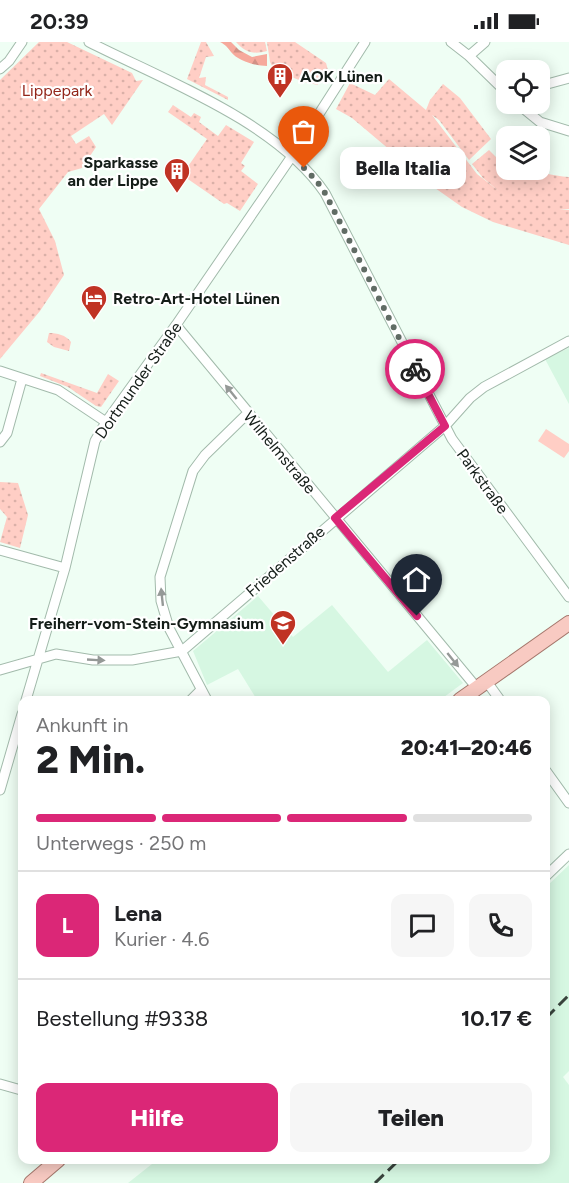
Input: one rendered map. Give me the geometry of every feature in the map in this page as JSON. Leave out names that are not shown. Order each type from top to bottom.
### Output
[{"type":"main road","points":[[466,696],[569,623]]},
{"type":"main road","points":[[31,1183],[53,1164]]},
{"type":"street","points":[[0,69],[22,42]]},
{"type":"street","name":"Parkstraße","points":[[89,42],[209,101],[269,139],[292,156],[316,180],[325,193],[452,439],[569,597]]},
{"type":"street","name":"Dortmunder Straße","points":[[27,696],[65,568],[95,441],[292,156],[365,42]]},
{"type":"street","points":[[451,42],[496,82]]},
{"type":"street","points":[[469,56],[485,42]]},
{"type":"street","points":[[550,83],[569,78]]},
{"type":"street","points":[[530,114],[540,122],[569,130]]},
{"type":"street","name":"Wilhelmstraße","points":[[177,325],[335,518],[482,685],[495,696]]},
{"type":"street","name":"Friedenstraße","points":[[182,651],[445,426],[470,398],[484,387],[569,341]]},
{"type":"street","points":[[0,371],[58,390],[106,422]]},
{"type":"street","points":[[0,442],[7,433],[22,379]]},
{"type":"street","points":[[205,696],[169,628],[161,601],[160,577],[193,471],[248,413]]},
{"type":"street","points":[[0,550],[65,568]]},
{"type":"street","points":[[558,583],[569,587]]},
{"type":"street","points":[[0,670],[56,654],[93,660],[132,660],[182,651]]},
{"type":"street","points":[[194,696],[201,690]]},
{"type":"street","points":[[0,790],[18,729]]},
{"type":"street","points":[[12,752],[18,755]]},
{"type":"street","points":[[550,777],[569,803]]},
{"type":"street","points":[[550,872],[569,854]]},
{"type":"street","points":[[0,1084],[18,1089]]},
{"type":"shaded area","points":[[569,348],[569,404],[545,359]]},
{"type":"shaded area","name":"Freiherr-vom-Stein-Gymnasium","points":[[258,596],[293,637],[332,605],[388,672],[427,640],[463,683],[445,696],[255,696],[238,669],[207,685],[193,651]]},
{"type":"shaded area","points":[[569,865],[569,1071],[563,1077],[569,1085],[569,1183],[128,1183],[152,1164],[550,1164],[550,883]]},
{"type":"green space","name":"Lippepark","points":[[39,42],[67,42],[132,73],[136,81],[143,80],[112,125],[104,114],[71,136],[76,144],[89,136],[96,147],[82,168],[68,172],[39,209],[55,241],[64,275],[40,311],[0,359],[0,80]]},
{"type":"green space","points":[[201,42],[206,42],[214,56],[206,57],[199,78],[206,77],[205,85],[228,97],[228,100],[187,79]]},
{"type":"green space","points":[[220,42],[231,42],[239,50],[252,57],[267,54],[267,66],[243,60]]},
{"type":"green space","points":[[236,42],[265,42],[267,51],[250,52]]},
{"type":"green space","points":[[267,42],[295,42],[326,63],[328,70],[317,81],[318,85],[274,70],[270,62]]},
{"type":"green space","points":[[389,79],[426,110],[430,100],[443,84],[460,98],[491,139],[469,160],[439,120],[432,115],[477,174],[500,192],[483,178],[472,164],[489,150],[496,157],[496,180],[550,180],[550,174],[569,177],[569,209],[559,210],[569,210],[569,245],[493,222],[462,207],[435,188],[352,118],[336,109],[350,83],[375,95]]},
{"type":"green space","points":[[173,105],[191,117],[194,113],[201,117],[199,122],[218,136],[226,125],[254,142],[241,163],[245,166],[241,171],[258,184],[240,211],[227,203],[224,204],[182,175],[207,139],[168,112]]},
{"type":"green space","points":[[49,333],[67,338],[71,342],[69,351],[54,347],[47,342]]},
{"type":"green space","points":[[41,373],[97,393],[108,374],[119,381],[101,407],[68,387],[40,376]]},
{"type":"green space","points":[[546,429],[569,444],[569,451],[564,458],[538,441]]},
{"type":"green space","points":[[0,482],[18,483],[28,515],[20,548],[0,542],[7,517],[0,509]]},
{"type":"railway","points":[[550,1014],[569,995]]},
{"type":"railway","points":[[375,1183],[395,1164]]},
{"type":"way so far","points":[[304,168],[325,193],[415,369]]},
{"type":"place","name":"AOK Lünen","points":[[280,99]]},
{"type":"place","name":"Bella Italia","points":[[304,168]]},
{"type":"place","name":"Sparkasse an der Lippe","points":[[177,194]]},
{"type":"place","name":"Retro-Art-Hotel Lünen","points":[[94,321]]},
{"type":"place","name":"Freiherr-vom-Stein-Gymnasium","points":[[283,646]]},
{"type":"route","points":[[415,369],[445,426],[335,518],[417,616]]}]
